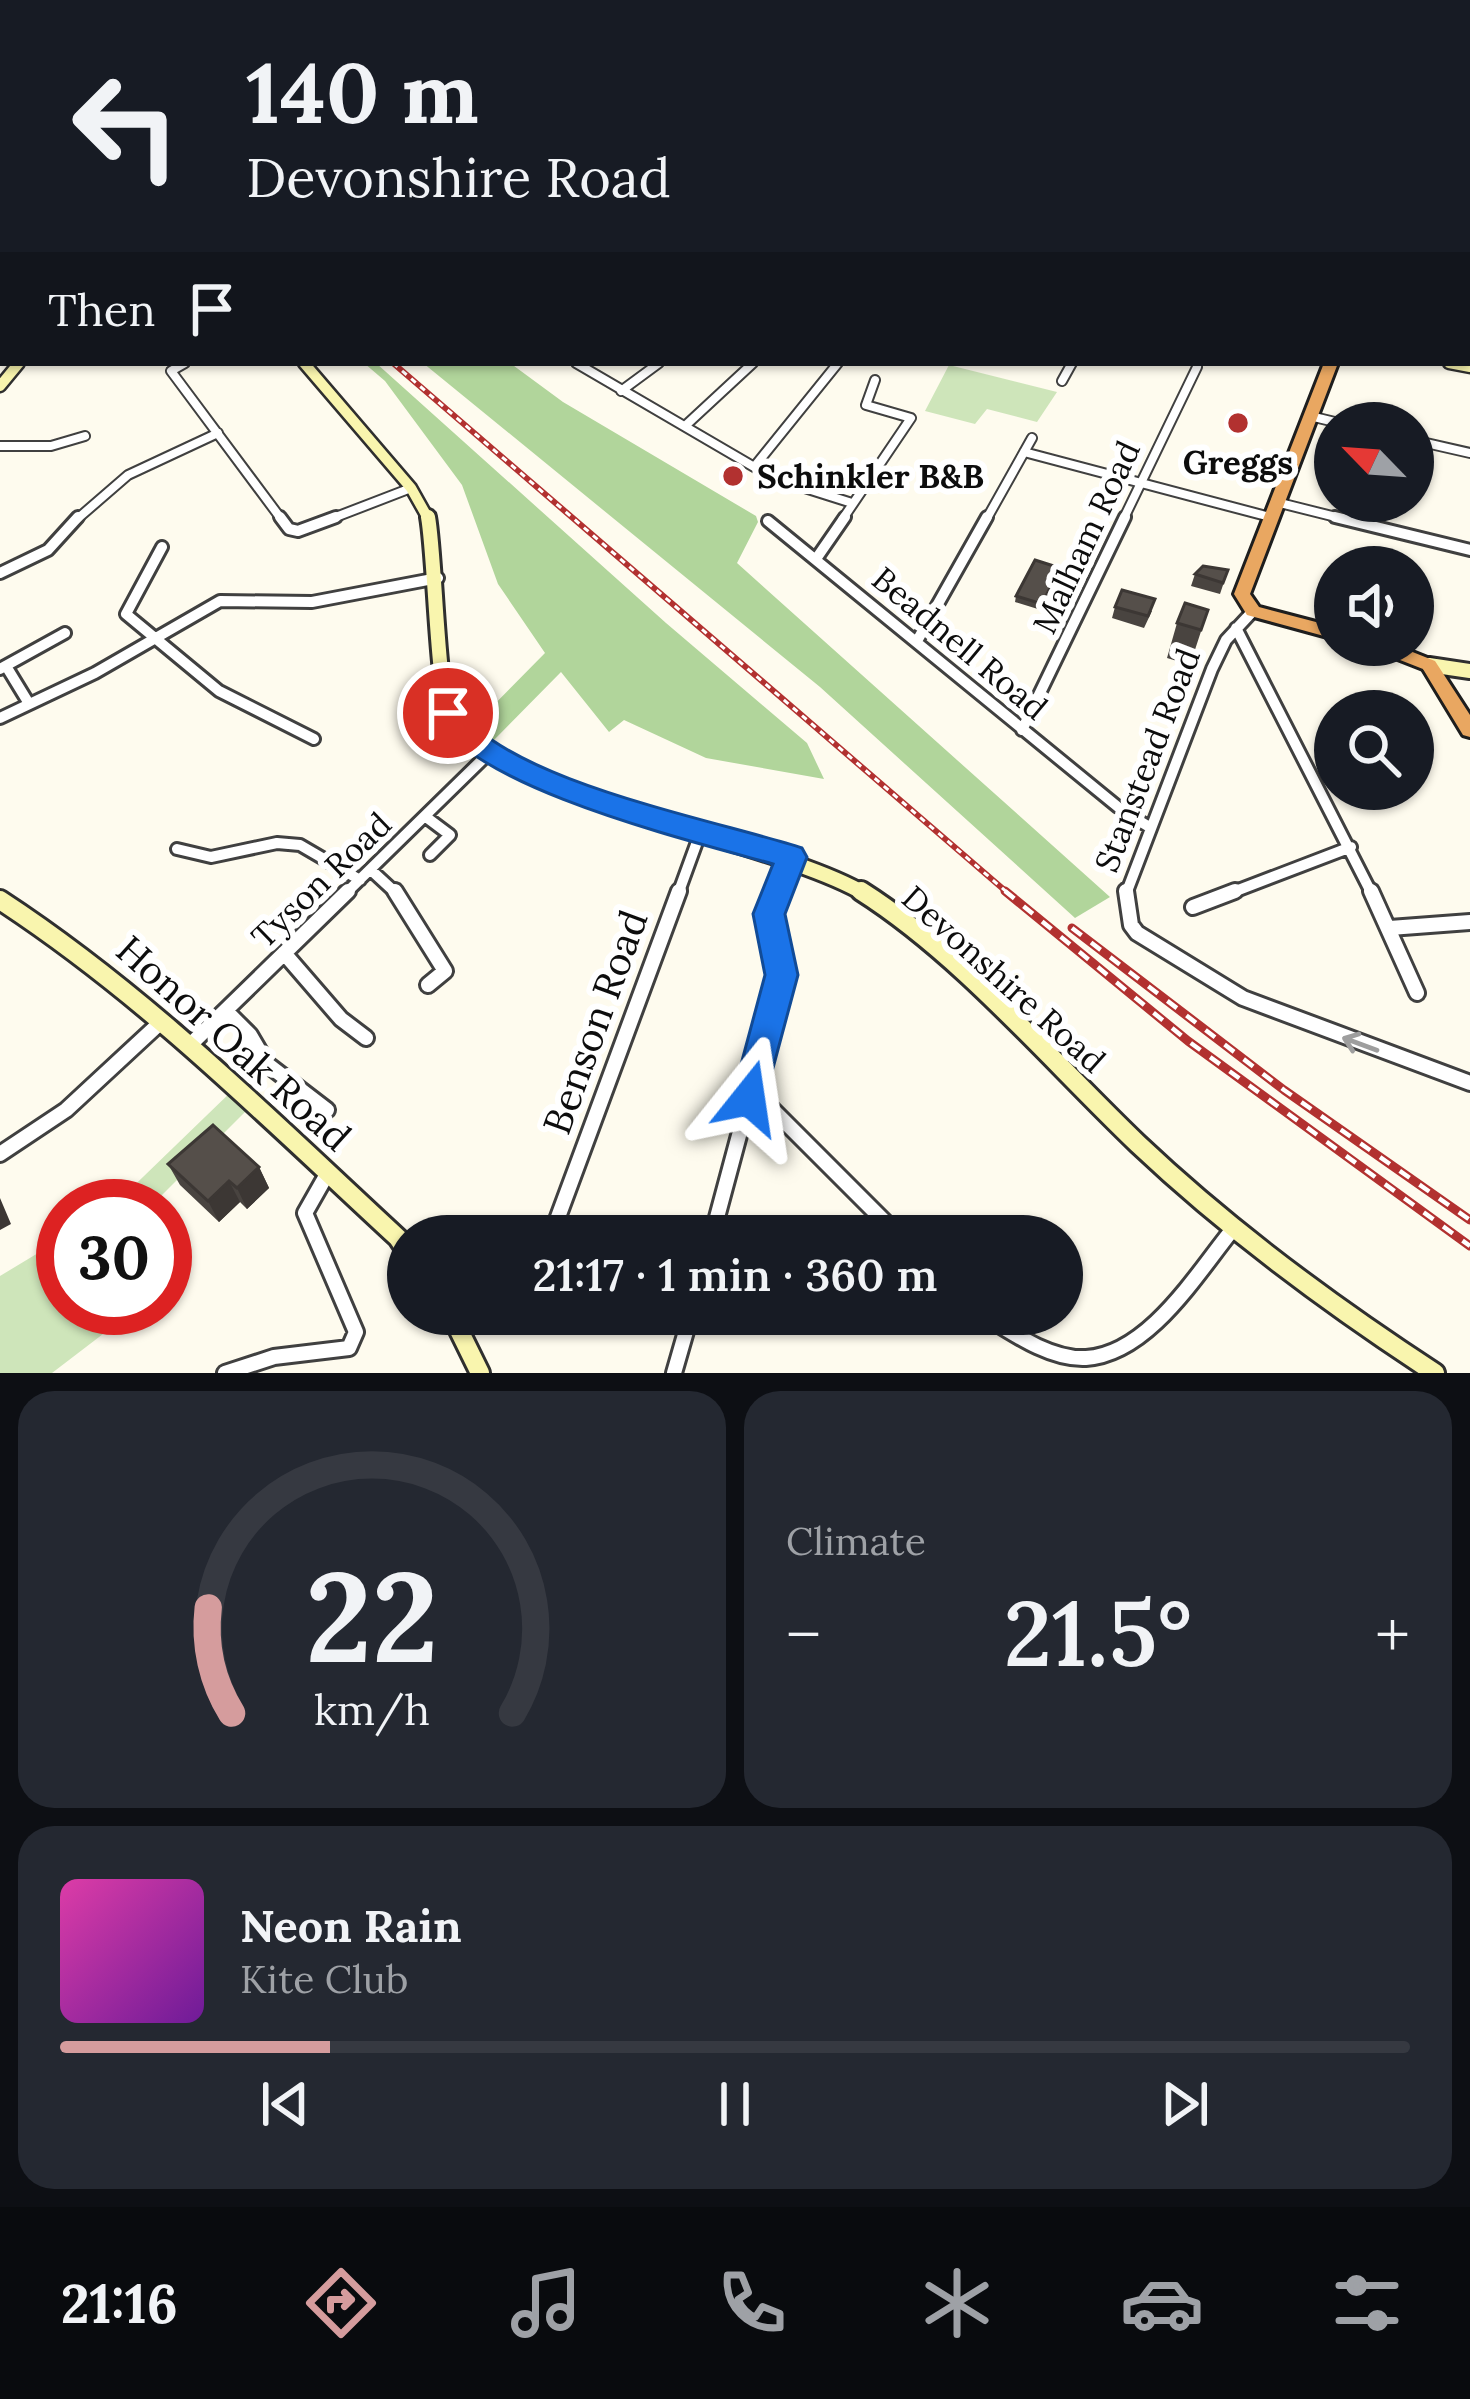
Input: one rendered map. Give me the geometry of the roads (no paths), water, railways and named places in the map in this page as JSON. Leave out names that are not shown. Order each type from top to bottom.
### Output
[{"type":"highway","name":"Stanstead Road","points":[[1248,606],[1242,593],[1330,366]]},
{"type":"highway","points":[[1248,606],[1314,626]]},
{"type":"highway","points":[[1430,666],[1470,730]]},
{"type":"street","points":[[180,366],[171,371],[289,530],[298,531],[412,488]]},
{"type":"street","name":"Devonshire Road","points":[[307,366],[412,488],[431,526],[448,713],[455,728],[490,753],[538,777],[791,857],[848,883],[938,951],[1233,1229],[1343,1312],[1435,1373]]},
{"type":"street","points":[[581,366],[754,467],[794,486],[852,502]]},
{"type":"street","points":[[621,391],[655,366]]},
{"type":"street","points":[[685,426],[750,366]]},
{"type":"street","points":[[754,467],[836,366]]},
{"type":"street","points":[[1062,381],[1070,366]]},
{"type":"street","name":"Malham Road","points":[[1022,730],[1197,367]]},
{"type":"street","points":[[816,559],[910,418],[866,405],[875,380]]},
{"type":"street","points":[[1310,416],[1314,417]]},
{"type":"street","points":[[0,573],[35,563],[98,496],[123,477],[218,434]]},
{"type":"street","points":[[0,446],[51,446],[85,436]]},
{"type":"street","points":[[916,641],[1032,438]]},
{"type":"street","points":[[1434,445],[1470,453]]},
{"type":"street","points":[[1024,452],[1142,482],[1470,550]]},
{"type":"street","name":"Beadnell Road","points":[[767,521],[1120,809],[1151,828]]},
{"type":"street","points":[[163,547],[126,614],[219,691],[314,740]]},
{"type":"street","points":[[0,718],[229,598],[312,602],[438,578]]},
{"type":"street","name":"Stanstead Road","points":[[1248,606],[1212,669],[1126,892],[1131,925],[1149,943],[1243,998],[1470,1083]]},
{"type":"street","points":[[1236,628],[1351,848],[1417,993]]},
{"type":"street","points":[[28,702],[3,667],[65,632]]},
{"type":"street","points":[[1434,666],[1470,670]]},
{"type":"street","name":"Tyson Road","points":[[190,1045],[490,753]]},
{"type":"street","points":[[426,817],[450,835],[430,856]]},
{"type":"street","name":"Benson Road","points":[[559,1215],[701,831]]},
{"type":"street","points":[[177,849],[211,857],[277,843],[300,845],[393,888],[445,971],[428,985]]},
{"type":"street","points":[[1193,907],[1351,848]]},
{"type":"street","points":[[718,1215],[782,975],[769,914],[791,857]]},
{"type":"street","name":"Honor Oak Road","points":[[0,900],[59,936],[162,1021],[387,1229]]},
{"type":"street","points":[[1390,928],[1470,922]]},
{"type":"street","points":[[284,953],[311,976],[335,1019],[366,1038]]},
{"type":"street","points":[[226,1011],[250,1035],[267,1064],[327,1110]]},
{"type":"street","points":[[0,1154],[66,1110],[162,1021]]},
{"type":"street","points":[[749,1098],[772,1109],[877,1215]]},
{"type":"street","points":[[226,1373],[274,1357],[349,1348],[356,1332],[305,1213],[326,1176]]},
{"type":"street","points":[[1023,1335],[1074,1357],[1101,1356],[1145,1330],[1233,1229]]},
{"type":"street","points":[[465,1335],[480,1373]]},
{"type":"street","points":[[674,1373],[685,1335]]},
{"type":"railway","points":[[396,366],[1009,894]]},
{"type":"railway","points":[[1005,891],[1188,1041],[1470,1246]]},
{"type":"railway","points":[[1072,928],[1284,1090],[1470,1220]]},
{"type":"place","name":"Greggs","points":[[1238,423]]},
{"type":"place","name":"Schinkler B&B","points":[[733,476]]}]
